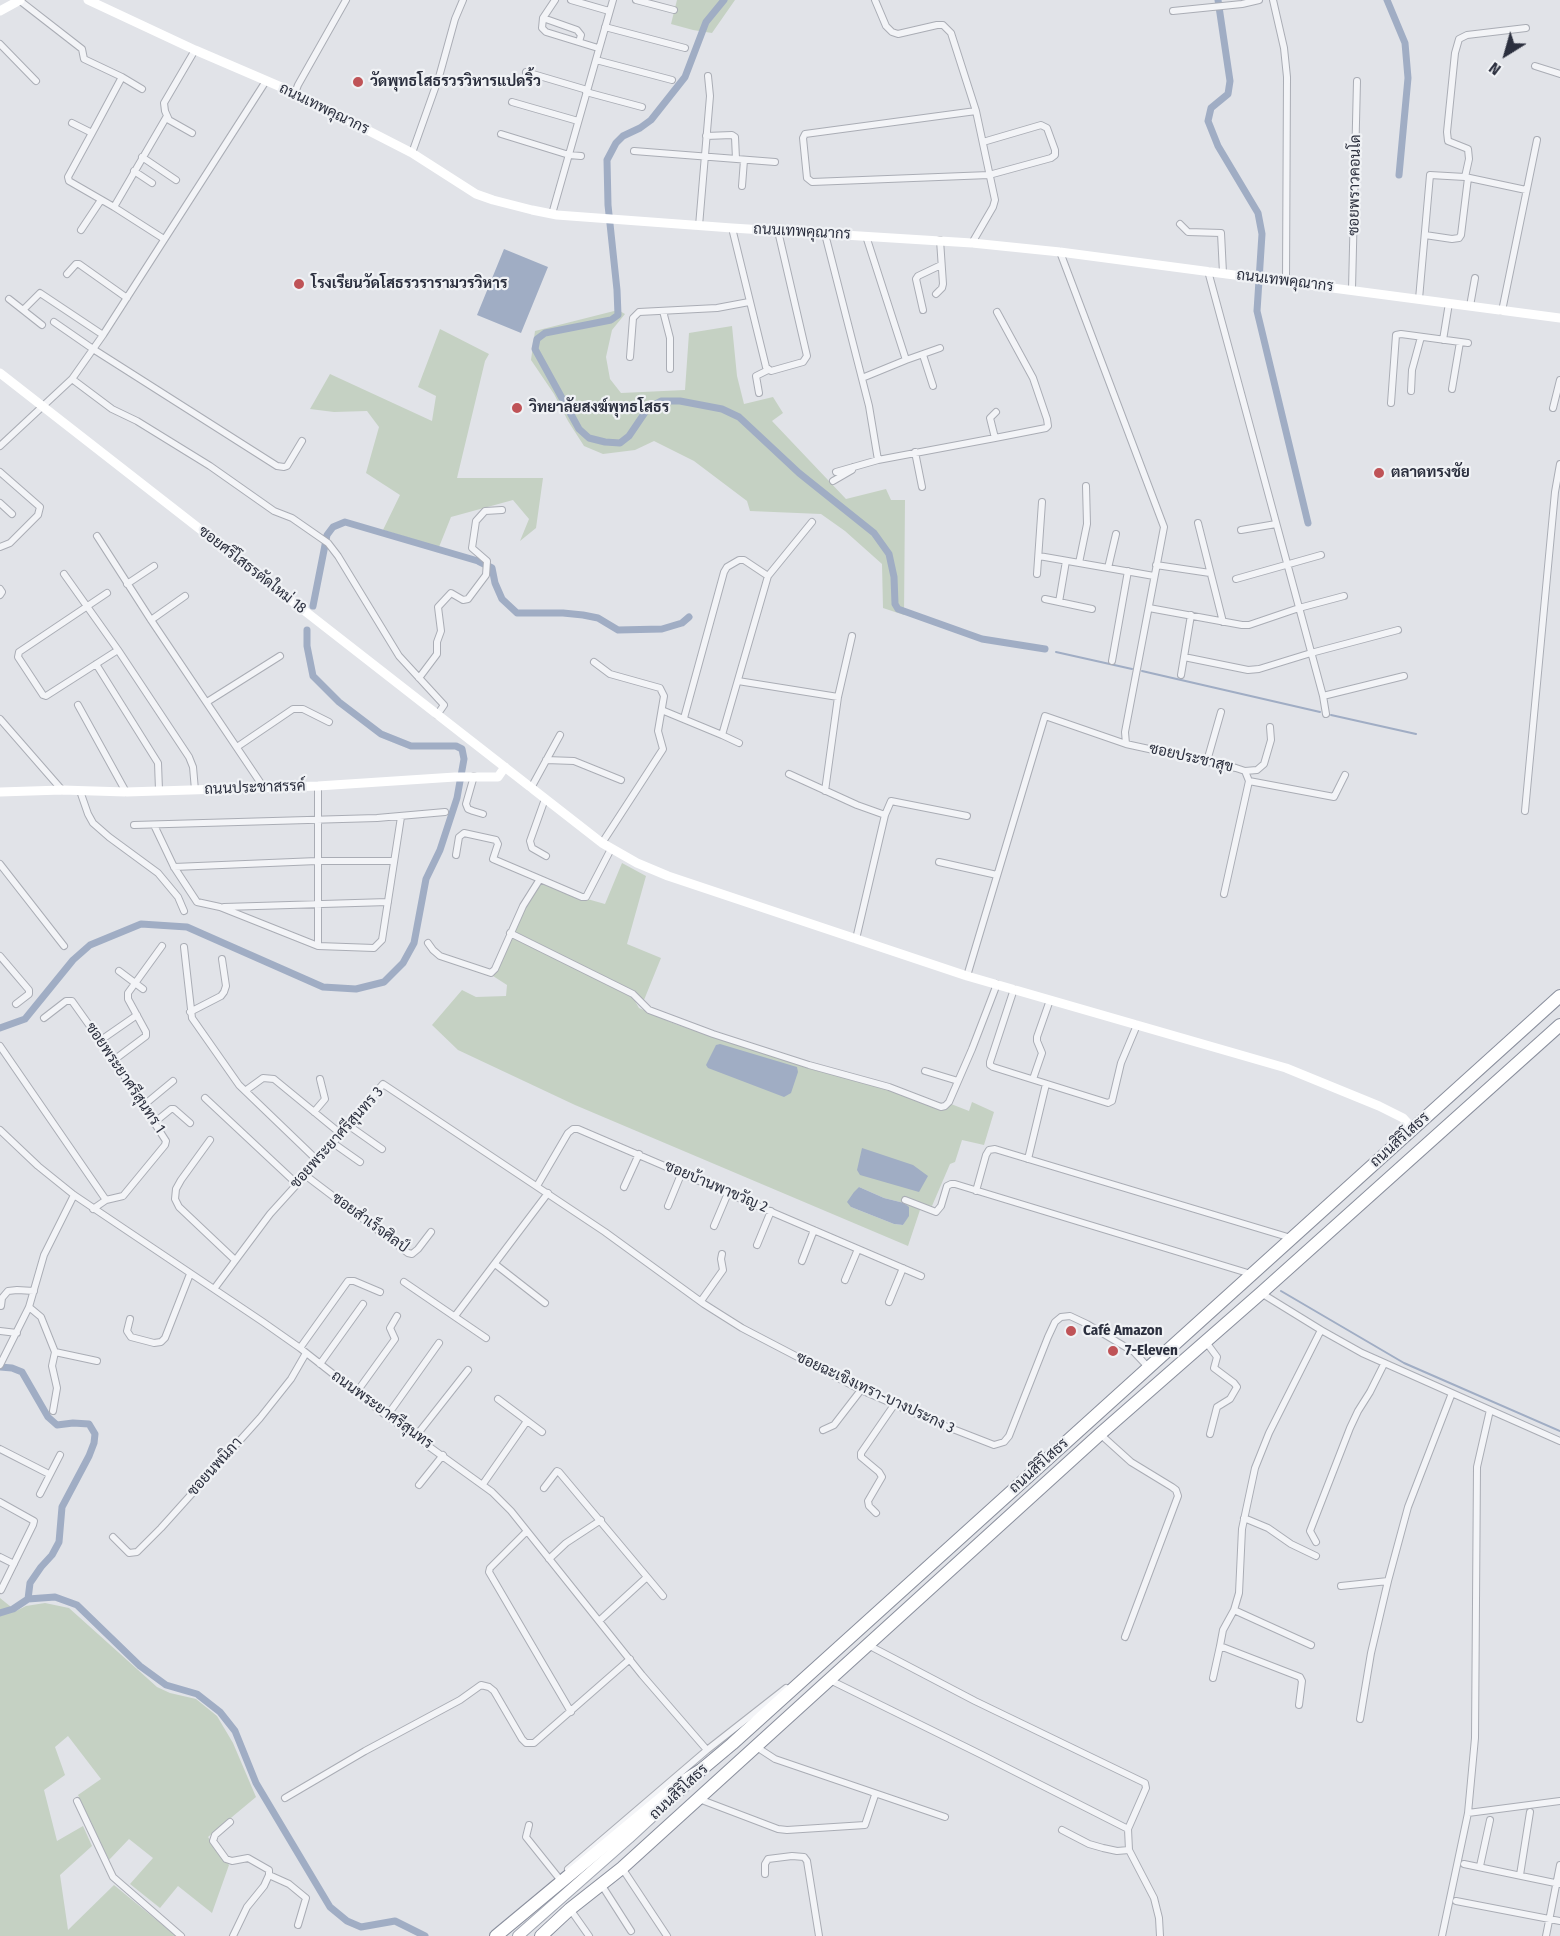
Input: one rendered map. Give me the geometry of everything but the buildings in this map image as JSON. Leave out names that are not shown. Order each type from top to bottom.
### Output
[{"type":"highway","name":"ถนนสิริโสธร","points":[[701,1770],[806,1678],[968,1528],[1149,1368],[1560,996]]},
{"type":"highway","points":[[1536,1018],[1555,1029]]},
{"type":"highway","name":"ถนนสิริโสธร","points":[[548,1931],[570,1909],[622,1868],[1100,1434],[1555,1029]]},
{"type":"highway","points":[[496,1936],[679,1784],[701,1770]]},
{"type":"main road","name":"ถนนสิริโสธร","points":[[518,1936],[637,1831],[701,1770]]},
{"type":"main road","name":"ถนนสิริโสธร","points":[[536,1936],[548,1931]]},
{"type":"street","points":[[0,11],[20,0],[82,49],[84,59],[142,89]]},
{"type":"street","name":"ถนนเทพคุณากร","points":[[88,0],[295,93],[412,153],[476,194],[509,205],[552,214],[732,228],[940,240],[1060,252],[1286,280],[1560,318]]},
{"type":"street","points":[[295,93],[346,0]]},
{"type":"street","points":[[412,153],[439,77],[455,19],[464,0]]},
{"type":"street","points":[[555,0],[543,18],[542,28],[546,32],[598,48]]},
{"type":"street","points":[[571,0],[609,11]]},
{"type":"street","points":[[552,214],[613,0]]},
{"type":"street","points":[[636,0],[674,10]]},
{"type":"street","points":[[875,0],[886,26],[892,32],[897,34],[943,25],[951,33],[976,111],[995,203],[972,243]]},
{"type":"street","points":[[1173,11],[1259,0]]},
{"type":"street","points":[[1273,0],[1284,48],[1287,77],[1286,280]]},
{"type":"street","points":[[543,18],[577,30],[581,35],[579,42]]},
{"type":"street","points":[[605,27],[685,48]]},
{"type":"street","points":[[1425,235],[1452,239],[1459,238],[1461,235],[1469,159],[1468,149],[1452,144],[1447,138],[1455,53],[1459,39],[1467,35],[1526,28]]},
{"type":"street","points":[[0,44],[36,81]]},
{"type":"street","points":[[192,133],[169,120],[164,103],[195,50]]},
{"type":"street","points":[[596,60],[672,80]]},
{"type":"street","points":[[1535,66],[1560,74]]},
{"type":"street","points":[[526,72],[642,107]]},
{"type":"street","points":[[699,225],[710,96],[708,76]]},
{"type":"street","points":[[122,77],[68,177],[71,183],[164,239]]},
{"type":"street","points":[[0,446],[72,379],[103,335],[266,81]]},
{"type":"street","name":"ซอยพราวคอนโด","points":[[1352,289],[1358,81]]},
{"type":"street","points":[[512,102],[578,121]]},
{"type":"street","points":[[976,111],[805,134],[803,138],[807,178],[812,182],[989,175],[1052,158],[1055,150],[1047,128],[1041,124],[983,142]]},
{"type":"street","points":[[114,207],[167,116]]},
{"type":"street","points":[[72,123],[92,133]]},
{"type":"street","points":[[501,134],[569,155],[581,156]]},
{"type":"street","points":[[706,136],[735,137],[736,159]]},
{"type":"street","points":[[1502,311],[1537,140]]},
{"type":"street","points":[[634,152],[775,162]]},
{"type":"street","points":[[142,158],[176,180]]},
{"type":"street","points":[[742,186],[744,160]]},
{"type":"street","points":[[134,171],[152,183]]},
{"type":"street","points":[[1419,299],[1430,175],[1467,178],[1526,190]]},
{"type":"street","points":[[81,230],[101,200]]},
{"type":"street","points":[[1180,224],[1188,232],[1221,232],[1223,273]]},
{"type":"street","points":[[732,228],[768,370]]},
{"type":"street","points":[[759,393],[756,376],[768,370],[803,362],[807,356],[778,231]]},
{"type":"street","points":[[825,234],[862,378],[874,430],[878,460]]},
{"type":"street","points":[[866,236],[906,360]]},
{"type":"street","points":[[936,294],[942,288],[940,240]]},
{"type":"street","points":[[1060,252],[1163,520],[1163,534],[1125,732],[1126,744]]},
{"type":"street","points":[[68,274],[76,264],[79,264],[127,298]]},
{"type":"street","points":[[922,310],[916,279],[942,265]]},
{"type":"street","points":[[1208,271],[1326,714]]},
{"type":"street","points":[[1470,306],[1475,278]]},
{"type":"street","points":[[23,310],[38,293],[42,293],[103,335]]},
{"type":"street","points":[[9,299],[42,325]]},
{"type":"street","points":[[630,357],[633,318],[639,312],[717,308],[749,302]]},
{"type":"street","points":[[1443,340],[1449,303]]},
{"type":"street","points":[[663,311],[670,338],[670,369]]},
{"type":"street","points":[[836,472],[915,452],[1046,428],[1048,424],[1033,378],[997,312]]},
{"type":"street","points":[[54,322],[93,350],[277,465],[287,466],[302,441]]},
{"type":"street","points":[[1391,403],[1395,337],[1401,334],[1468,343]]},
{"type":"street","points":[[1410,391],[1412,370],[1421,337]]},
{"type":"street","points":[[1452,389],[1460,342]]},
{"type":"street","points":[[862,378],[940,348]]},
{"type":"street","points":[[923,355],[933,387]]},
{"type":"street","name":"ซอยศรีโสธรตัดใหม่ 18","points":[[0,373],[602,843],[642,866],[967,976],[1286,1068],[1403,1118],[1413,1129]]},
{"type":"street","points":[[72,379],[112,409],[137,421],[210,466],[274,511],[292,518],[328,543],[389,641],[444,705],[437,715]]},
{"type":"street","points":[[1553,408],[1560,380]]},
{"type":"street","points":[[995,438],[990,418],[996,412]]},
{"type":"street","points":[[915,452],[922,487]]},
{"type":"street","points":[[1525,812],[1555,492],[1560,464]]},
{"type":"street","points":[[833,481],[852,470],[853,466]]},
{"type":"street","points":[[0,472],[40,507],[38,515],[10,543],[0,547]]},
{"type":"street","points":[[1079,563],[1087,524],[1086,486]]},
{"type":"street","points":[[1036,574],[1042,502]]},
{"type":"street","points":[[0,503],[12,514]]},
{"type":"street","points":[[419,678],[437,654],[437,642],[441,631],[438,607],[451,593],[463,600],[468,599],[485,578],[488,567],[486,559],[472,548],[474,526],[479,516],[485,511],[501,510]]},
{"type":"street","points":[[722,735],[768,576],[812,522]]},
{"type":"street","points":[[1198,523],[1223,622]]},
{"type":"street","points":[[1241,530],[1276,524]]},
{"type":"street","points":[[1108,568],[1116,534]]},
{"type":"street","points":[[97,536],[264,788]]},
{"type":"street","points":[[1236,579],[1322,555]]},
{"type":"street","points":[[1039,556],[1154,576]]},
{"type":"street","points":[[684,718],[724,572],[727,567],[739,560],[768,576]]},
{"type":"street","points":[[1059,602],[1066,561]]},
{"type":"street","points":[[1156,565],[1210,573]]},
{"type":"street","points":[[127,584],[154,566]]},
{"type":"street","points":[[1112,661],[1128,572]]},
{"type":"street","points":[[64,574],[189,757],[193,767],[195,790]]},
{"type":"street","points":[[0,590],[2,592],[0,595]]},
{"type":"street","points":[[107,593],[19,652],[18,657],[43,695],[46,696],[118,650]]},
{"type":"street","points":[[151,620],[185,596]]},
{"type":"street","points":[[1149,608],[1250,625],[1344,596]]},
{"type":"street","points":[[1045,599],[1092,609]]},
{"type":"street","points":[[1181,675],[1191,615]]},
{"type":"street","points":[[1184,657],[1248,670],[1259,669],[1398,630]]},
{"type":"street","points":[[825,792],[838,697],[852,636]]},
{"type":"street","points":[[207,702],[280,656]]},
{"type":"street","points":[[594,662],[610,674],[660,688],[664,696],[658,731],[663,749],[602,843]]},
{"type":"street","points":[[96,664],[158,763],[159,790]]},
{"type":"street","points":[[1323,696],[1404,676]]},
{"type":"street","points":[[738,681],[838,697]]},
{"type":"street","points":[[78,705],[126,792]]},
{"type":"street","points":[[237,747],[293,709],[303,709],[329,723]]},
{"type":"street","points":[[664,711],[739,743]]},
{"type":"street","points":[[1207,761],[1221,712]]},
{"type":"street","name":"ซอยประชาสุข","points":[[998,875],[1045,716],[1126,744],[1245,771],[1249,781],[1224,894]]},
{"type":"street","points":[[0,719],[62,790]]},
{"type":"street","points":[[1245,771],[1257,770],[1264,764],[1271,740],[1270,727]]},
{"type":"street","points":[[531,788],[560,735]]},
{"type":"street","points":[[546,760],[574,761],[621,780]]},
{"type":"street","name":"ถนนประชาสรรค์","points":[[1,790],[126,792],[318,786],[471,776],[498,777],[505,767]]},
{"type":"street","points":[[789,774],[825,792],[885,815]]},
{"type":"street","name":"ซอยประชาสุข","points":[[1249,781],[1334,796],[1345,775]]},
{"type":"street","points":[[471,776],[466,804],[473,812],[483,814]]},
{"type":"street","points":[[318,786],[318,945]]},
{"type":"street","points":[[81,791],[93,823],[158,873],[178,897],[184,911]]},
{"type":"street","points":[[545,799],[530,842],[532,848],[546,856]]},
{"type":"street","points":[[856,939],[890,802],[892,800],[967,816]]},
{"type":"street","points":[[134,825],[401,817],[445,812]]},
{"type":"street","points":[[154,825],[174,867],[197,902],[220,907],[318,945],[374,948],[382,940],[401,817]]},
{"type":"street","points":[[456,855],[459,837],[464,832],[495,840],[498,844],[493,859],[584,898],[611,849]]},
{"type":"street","points":[[174,867],[317,861],[394,861]]},
{"type":"street","points":[[939,862],[998,875],[967,976]]},
{"type":"street","points":[[0,864],[63,946]]},
{"type":"street","points":[[428,943],[440,956],[491,973],[495,969],[523,906],[540,879]]},
{"type":"street","points":[[220,907],[388,902]]},
{"type":"street","points":[[510,933],[633,994],[649,1010],[713,1034],[809,1065],[889,1087],[941,1107],[949,1102],[997,984]]},
{"type":"street","points":[[114,1060],[146,1036],[128,993],[162,946]]},
{"type":"street","points":[[184,947],[190,1012],[194,1022],[233,1078],[318,1161]]},
{"type":"street","points":[[0,956],[29,990],[28,994],[16,1004]]},
{"type":"street","points":[[190,1012],[221,996],[224,992],[226,986],[222,959]]},
{"type":"street","points":[[119,971],[143,989]]},
{"type":"street","points":[[1014,989],[990,1065],[1110,1102],[1121,1063],[1137,1025]]},
{"type":"street","points":[[1033,1079],[1042,1053],[1037,1037],[1050,1000]]},
{"type":"street","name":"ซอยพระยาศรีสุนทร 1","points":[[44,1018],[66,1001],[72,1001],[101,1040],[165,1138],[165,1145],[123,1196],[106,1200],[93,1209]]},
{"type":"street","points":[[101,1040],[137,1015]]},
{"type":"street","points":[[0,1046],[106,1200]]},
{"type":"street","points":[[925,1071],[958,1081]]},
{"type":"street","points":[[245,1091],[263,1078],[274,1079],[341,1134]]},
{"type":"street","points":[[314,1112],[325,1099],[320,1079]]},
{"type":"street","points":[[144,1105],[173,1081]]},
{"type":"street","points":[[1028,1159],[1046,1083]]},
{"type":"street","name":"ซอยพระยาศรีสุนทร 3","points":[[214,1289],[270,1214],[318,1161],[379,1087],[386,1085],[548,1193]]},
{"type":"street","points":[[205,1098],[297,1184]]},
{"type":"street","points":[[155,1122],[174,1109],[190,1123]]},
{"type":"street","points":[[348,1125],[382,1149]]},
{"type":"street","name":"ซอยบ้านพาขวัญ 2","points":[[537,1186],[568,1133],[573,1129],[578,1129],[921,1276]]},
{"type":"street","name":"ถนนพระยาศรีสุนทร","points":[[0,1130],[38,1166],[93,1209],[300,1348],[387,1416],[496,1495],[707,1750]]},
{"type":"street","points":[[210,1140],[181,1180],[175,1199],[179,1207],[235,1260]]},
{"type":"street","points":[[333,1143],[360,1162]]},
{"type":"street","points":[[976,1191],[986,1155],[989,1150],[995,1149],[1291,1238]]},
{"type":"street","points":[[624,1187],[639,1154]]},
{"type":"street","points":[[668,1206],[682,1172]]},
{"type":"street","name":"ซอยสำเร็จศิลป์","points":[[305,1175],[408,1253],[412,1254],[418,1249],[431,1232]]},
{"type":"street","points":[[905,1200],[936,1212],[941,1206],[947,1186],[951,1184],[1251,1274]]},
{"type":"street","points":[[714,1226],[728,1192]]},
{"type":"street","points":[[455,1316],[548,1193]]},
{"type":"street","name":"ซอยฉะเชิงเทรา-บางประกง 3","points":[[548,1193],[742,1328],[861,1390],[994,1445],[1000,1445],[1009,1436],[1048,1337],[1055,1322],[1061,1317],[1070,1316],[1087,1324],[1134,1352],[1149,1368]]},
{"type":"street","points":[[1,1363],[29,1307],[44,1255],[74,1195]]},
{"type":"street","points":[[758,1245],[771,1211]]},
{"type":"street","points":[[802,1261],[814,1230]]},
{"type":"street","points":[[845,1280],[858,1249]]},
{"type":"street","points":[[701,1301],[723,1270],[722,1254]]},
{"type":"street","points":[[495,1264],[544,1303]]},
{"type":"street","points":[[889,1302],[903,1268]]},
{"type":"street","points":[[130,1319],[128,1331],[130,1337],[154,1343],[161,1342],[165,1338],[190,1274]]},
{"type":"street","points":[[300,1348],[348,1281],[354,1281],[380,1292]]},
{"type":"street","points":[[404,1282],[486,1338]]},
{"type":"street","points":[[1,1306],[2,1298],[8,1291],[34,1291]]},
{"type":"street","points":[[1261,1293],[1321,1330],[1384,1364],[1560,1442]]},
{"type":"street","points":[[320,1364],[363,1304]]},
{"type":"street","points":[[29,1307],[41,1317],[55,1352],[52,1366],[57,1388],[53,1411]]},
{"type":"street","points":[[356,1392],[395,1339],[390,1328],[397,1316]]},
{"type":"street","points":[[1213,1678],[1223,1630],[1234,1610],[1239,1593],[1244,1518],[1255,1468],[1261,1450],[1321,1330]]},
{"type":"street","points":[[0,1331],[17,1333]]},
{"type":"street","points":[[1206,1342],[1217,1357],[1214,1368],[1234,1383],[1237,1388],[1230,1399],[1217,1407],[1210,1434]]},
{"type":"street","points":[[387,1416],[439,1343]]},
{"type":"street","points":[[55,1352],[98,1361]]},
{"type":"street","name":"ซอยนพนิภา","points":[[113,1537],[129,1553],[137,1552],[260,1418],[291,1379],[306,1353]]},
{"type":"street","points":[[1316,1542],[1310,1531],[1350,1428],[1384,1364]]},
{"type":"street","points":[[416,1436],[468,1370]]},
{"type":"street","points":[[823,1430],[834,1425],[861,1390]]},
{"type":"street","points":[[1359,1719],[1371,1653],[1408,1507],[1452,1394]]},
{"type":"street","points":[[498,1399],[542,1432]]},
{"type":"street","points":[[876,1513],[869,1506],[868,1501],[882,1477],[861,1457],[861,1453],[894,1405]]},
{"type":"street","points":[[1442,1936],[1468,1813],[1475,1738],[1477,1467],[1490,1410]]},
{"type":"street","points":[[483,1484],[527,1421]]},
{"type":"street","points":[[1100,1434],[1131,1462],[1176,1490],[1178,1496],[1125,1636]]},
{"type":"street","points":[[0,1449],[49,1474]]},
{"type":"street","points":[[40,1494],[60,1455]]},
{"type":"street","points":[[419,1485],[443,1455]]},
{"type":"street","points":[[544,1488],[558,1471],[663,1596]]},
{"type":"street","points":[[0,1502],[34,1521],[1,1590]]},
{"type":"street","points":[[1244,1518],[1262,1525],[1291,1544],[1316,1556]]},
{"type":"street","points":[[549,1559],[566,1543],[601,1520]]},
{"type":"street","points":[[527,1531],[490,1568],[489,1572],[571,1712]]},
{"type":"street","points":[[0,1557],[14,1564]]},
{"type":"street","points":[[599,1621],[647,1577]]},
{"type":"street","points":[[1341,1586],[1388,1581]]},
{"type":"street","points":[[1234,1610],[1311,1645]]},
{"type":"street","points":[[868,1645],[975,1701],[1145,1783],[1146,1788],[1128,1829],[1129,1850],[1154,1898],[1159,1918],[1160,1936]]},
{"type":"street","points":[[1220,1646],[1300,1677],[1302,1681],[1299,1704]]},
{"type":"street","points":[[285,1798],[365,1751],[460,1700],[481,1685],[494,1691],[526,1743],[539,1741],[630,1659]]},
{"type":"street","points":[[490,1936],[707,1750],[796,1681],[806,1678]]},
{"type":"street","points":[[830,1680],[1128,1829]]},
{"type":"street","points":[[755,1746],[775,1759],[945,1817]]},
{"type":"street","points":[[698,1799],[778,1829],[787,1830],[865,1825],[875,1795]]},
{"type":"street","points":[[77,1800],[113,1877],[181,1936]]},
{"type":"street","points":[[1468,1813],[1560,1801]]},
{"type":"street","points":[[1520,1875],[1530,1812]]},
{"type":"street","points":[[1480,1866],[1490,1820]]},
{"type":"street","points":[[230,1822],[213,1840],[226,1859],[232,1861],[248,1858],[269,1870],[264,1886],[247,1907],[233,1936]]},
{"type":"street","points":[[529,1825],[526,1837],[558,1877]]},
{"type":"street","points":[[1062,1830],[1089,1844],[1117,1851],[1129,1850]]},
{"type":"street","points":[[765,1875],[765,1864],[768,1859],[804,1857],[807,1861],[819,1936]]},
{"type":"street","points":[[1464,1864],[1558,1883]]},
{"type":"street","points":[[1546,1936],[1560,1865]]},
{"type":"street","points":[[622,1868],[667,1936]]},
{"type":"street","points":[[269,1875],[289,1884],[306,1898],[298,1926]]},
{"type":"street","points":[[601,1884],[632,1931]]},
{"type":"street","points":[[1456,1901],[1560,1921]]},
{"type":"street","points":[[570,1909],[590,1936]]},
{"type":"green space","points":[[677,0],[735,0],[712,33],[671,24]]},
{"type":"green space","points":[[618,310],[625,314],[612,330],[606,357],[610,379],[621,393],[685,390],[689,333],[732,326],[737,376],[744,404],[773,397],[783,413],[772,421],[846,499],[886,489],[891,500],[905,500],[904,615],[883,608],[882,564],[845,531],[821,514],[750,511],[747,501],[694,461],[654,441],[635,450],[603,454],[584,446],[531,360],[535,331]]},
{"type":"green space","points":[[440,329],[489,354],[485,361],[457,478],[543,478],[536,528],[520,541],[529,519],[513,500],[451,517],[439,547],[383,530],[400,495],[366,473],[379,427],[367,411],[334,412],[310,409],[330,374],[432,421],[436,396],[418,387]]},
{"type":"green space","points":[[622,863],[646,876],[627,944],[661,958],[644,1000],[514,931],[523,910],[537,886],[542,882],[573,895],[605,904]]},
{"type":"green space","points":[[512,937],[632,996],[639,1008],[675,1024],[807,1068],[891,1090],[943,1110],[951,1104],[969,1111],[972,1102],[994,1112],[984,1145],[962,1140],[955,1162],[950,1164],[932,1206],[907,1201],[921,1207],[908,1246],[575,1105],[458,1050],[432,1025],[462,990],[476,997],[506,996],[507,985],[493,976]],"holes":[[[859,1187],[884,1198],[904,1203],[909,1208],[903,1225],[894,1224],[851,1207]]]},
{"type":"green space","points":[[0,1598],[16,1611],[26,1606],[45,1603],[69,1608],[157,1687],[170,1693],[196,1699],[217,1716],[233,1743],[256,1797],[208,1837],[229,1865],[212,1913],[178,1886],[160,1908],[130,1884],[153,1858],[129,1839],[109,1860],[78,1795],[101,1779],[68,1736],[55,1747],[65,1775],[44,1790],[57,1841],[83,1826],[92,1846],[60,1875],[68,1930],[114,1885],[176,1936],[0,1936]]},
{"type":"water","points":[[504,249],[548,267],[521,333],[477,315]]},
{"type":"water","points":[[720,1044],[797,1067],[798,1072],[791,1093],[784,1097],[708,1068],[706,1065],[716,1045]]},
{"type":"water","points":[[862,1148],[913,1165],[928,1176],[919,1192],[860,1175],[857,1170]]},
{"type":"water","points":[[859,1187],[884,1198],[904,1203],[909,1207],[909,1216],[903,1225],[894,1224],[851,1207],[847,1202]]},
{"type":"waterway","points":[[724,0],[706,22],[685,77],[651,120],[623,136],[616,143],[607,160],[608,205],[618,315],[611,320],[545,333],[537,339],[535,349],[579,429],[589,438],[620,443],[629,436],[648,408],[661,401],[680,401],[722,409],[739,417],[799,473],[874,533],[889,554],[894,577],[895,604],[898,609],[982,639],[1045,649]]},
{"type":"waterway","points":[[1218,0],[1230,81],[1228,94],[1211,108],[1208,121],[1218,146],[1258,213],[1262,234],[1257,311],[1308,523]]},
{"type":"waterway","points":[[1387,0],[1405,43],[1408,78],[1399,175]]},
{"type":"waterway","points":[[313,606],[327,535],[333,527],[345,522],[478,561],[492,568],[502,599],[517,613],[583,615],[598,618],[618,630],[662,629],[682,623],[689,617]]},
{"type":"waterway","points":[[0,1028],[25,1019],[73,960],[90,945],[141,924],[187,927],[323,987],[356,989],[384,982],[403,963],[414,943],[426,879],[440,850],[457,798],[464,759],[462,749],[456,746],[411,746],[381,734],[339,702],[313,676],[307,646],[307,630]]},
{"type":"waterway","points":[[1056,652],[1132,669]]},
{"type":"waterway","points":[[1142,671],[1320,712]]},
{"type":"waterway","points":[[1331,715],[1416,734]]},
{"type":"waterway","points":[[1281,1291],[1404,1363],[1560,1431]]},
{"type":"waterway","points":[[0,1367],[22,1372],[48,1417],[57,1425],[89,1424],[95,1434],[89,1456],[62,1507],[59,1542],[30,1583],[28,1599],[13,1609],[0,1613]]},
{"type":"waterway","points":[[28,1599],[55,1597],[77,1605],[140,1666],[166,1685],[197,1694],[220,1712],[235,1731],[256,1783],[330,1907],[347,1921],[361,1927],[395,1921],[425,1936]]},
{"type":"place","name":"วัดพุทธโสธรวรวิหารแปดริ้ว","points":[[358,82]]},
{"type":"place","name":"โรงเรียนวัดโสธรวรารามวรวิหาร","points":[[299,284]]},
{"type":"place","name":"วิทยาลัยสงฆ์พุทธโสธร","points":[[517,408]]},
{"type":"place","name":"ตลาดทรงชัย","points":[[1379,473]]},
{"type":"place","name":"Café Amazon","points":[[1071,1331]]},
{"type":"place","name":"7-Eleven","points":[[1113,1351]]}]
